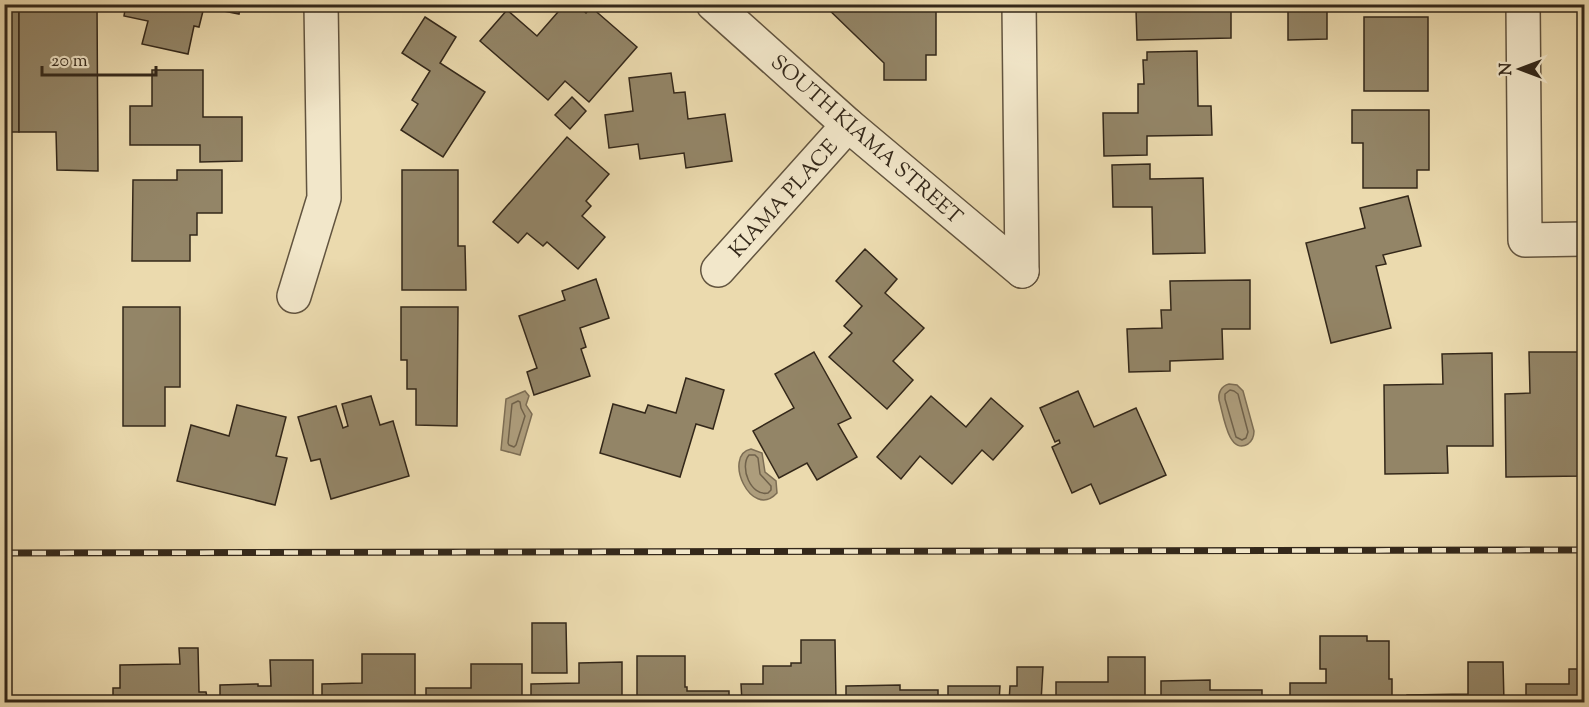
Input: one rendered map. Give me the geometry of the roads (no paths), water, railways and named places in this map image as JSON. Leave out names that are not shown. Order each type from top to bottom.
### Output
[{"type":"street","points":[[294,296],[324,198],[321,4]]},
{"type":"street","name":"SOUTH KIAMA STREET","points":[[713,4],[848,125],[1022,271],[1018,4]]},
{"type":"street","points":[[1523,4],[1525,240],[1584,239]]},
{"type":"street","name":"KIAMA PLACE","points":[[718,270],[848,125]]},
{"type":"water","points":[[1229,384],[1237,385],[1243,391],[1254,431],[1251,442],[1241,446],[1231,439],[1219,400],[1221,390]]},
{"type":"water","points":[[525,391],[529,396],[526,405],[532,414],[520,455],[501,450],[506,399]]},
{"type":"water","points":[[751,449],[762,453],[765,472],[776,481],[777,493],[767,499],[758,499],[743,484],[739,462],[743,454]]},
{"type":"railway","points":[[4,553],[1584,550]]}]
